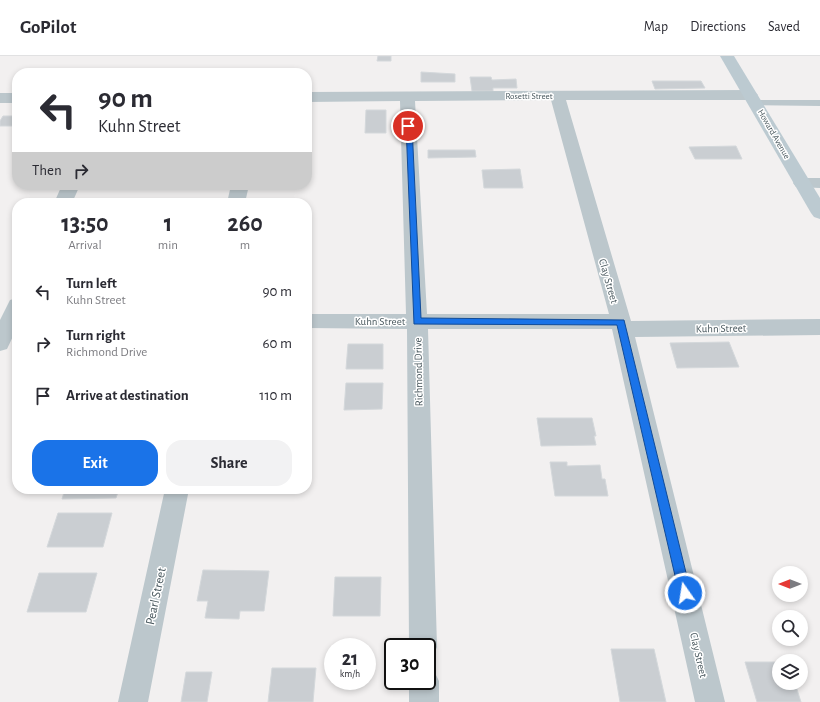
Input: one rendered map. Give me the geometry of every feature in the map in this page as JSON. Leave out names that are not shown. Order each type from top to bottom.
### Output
[{"type":"main road","name":"Howard Avenue","points":[[727,56],[820,213]]},
{"type":"street","name":"Richmond Drive","points":[[407,96],[417,321],[423,638]]},
{"type":"street","name":"Rosetti Street","points":[[312,97],[557,96],[752,99]]},
{"type":"street","name":"Clay Street","points":[[557,96],[622,326],[710,702]]},
{"type":"street","points":[[0,98],[12,98]]},
{"type":"street","points":[[802,183],[820,183]]},
{"type":"street","points":[[0,343],[11,316]]},
{"type":"street","name":"Kuhn Street","points":[[312,321],[417,321],[622,326],[820,327]]},
{"type":"street","name":"Pearl Street","points":[[133,702],[176,494]]},
{"type":"street","points":[[424,690],[424,702]]},
{"type":"lane","points":[[752,99],[820,102]]},
{"type":"building","points":[[378,56],[391,56],[391,61],[377,61]]},
{"type":"building","points":[[421,72],[455,74],[455,82],[421,82]]},
{"type":"building","points":[[470,77],[491,77],[492,80],[516,79],[517,88],[493,88],[493,91],[472,91]]},
{"type":"building","points":[[652,81],[701,81],[705,88],[655,89]]},
{"type":"building","points":[[366,110],[386,110],[386,133],[365,133]]},
{"type":"building","points":[[3,116],[12,116],[12,126],[0,126],[0,121]]},
{"type":"building","points":[[736,146],[742,159],[695,159],[689,147]]},
{"type":"building","points":[[428,150],[475,150],[476,157],[428,158]]},
{"type":"building","points":[[520,169],[523,188],[484,188],[482,170]]},
{"type":"building","points":[[729,342],[739,367],[677,368],[670,343]]},
{"type":"building","points":[[348,344],[383,344],[383,369],[346,369]]},
{"type":"building","points":[[346,383],[383,383],[382,409],[344,410]]},
{"type":"building","points":[[537,418],[592,418],[596,436],[594,436],[596,445],[541,446]]},
{"type":"building","points":[[550,462],[567,462],[567,466],[600,465],[602,479],[605,479],[608,496],[555,496]]},
{"type":"building","points":[[64,494],[117,494],[116,498],[62,499]]},
{"type":"building","points":[[58,513],[112,513],[103,547],[47,547]]},
{"type":"building","points":[[203,570],[269,571],[264,611],[240,611],[239,619],[205,618],[208,601],[197,601]]},
{"type":"building","points":[[39,573],[97,573],[86,612],[27,612]]},
{"type":"building","points":[[335,577],[381,577],[380,616],[333,616]]},
{"type":"building","points":[[611,649],[654,649],[666,702],[620,702]]},
{"type":"building","points":[[745,662],[772,662],[772,690],[797,690],[801,702],[757,702]]},
{"type":"building","points":[[272,668],[316,668],[313,702],[268,702]]},
{"type":"building","points":[[186,672],[212,672],[207,702],[181,702]]},
{"type":"route","points":[[408,126],[417,321],[621,322],[685,593]]}]
